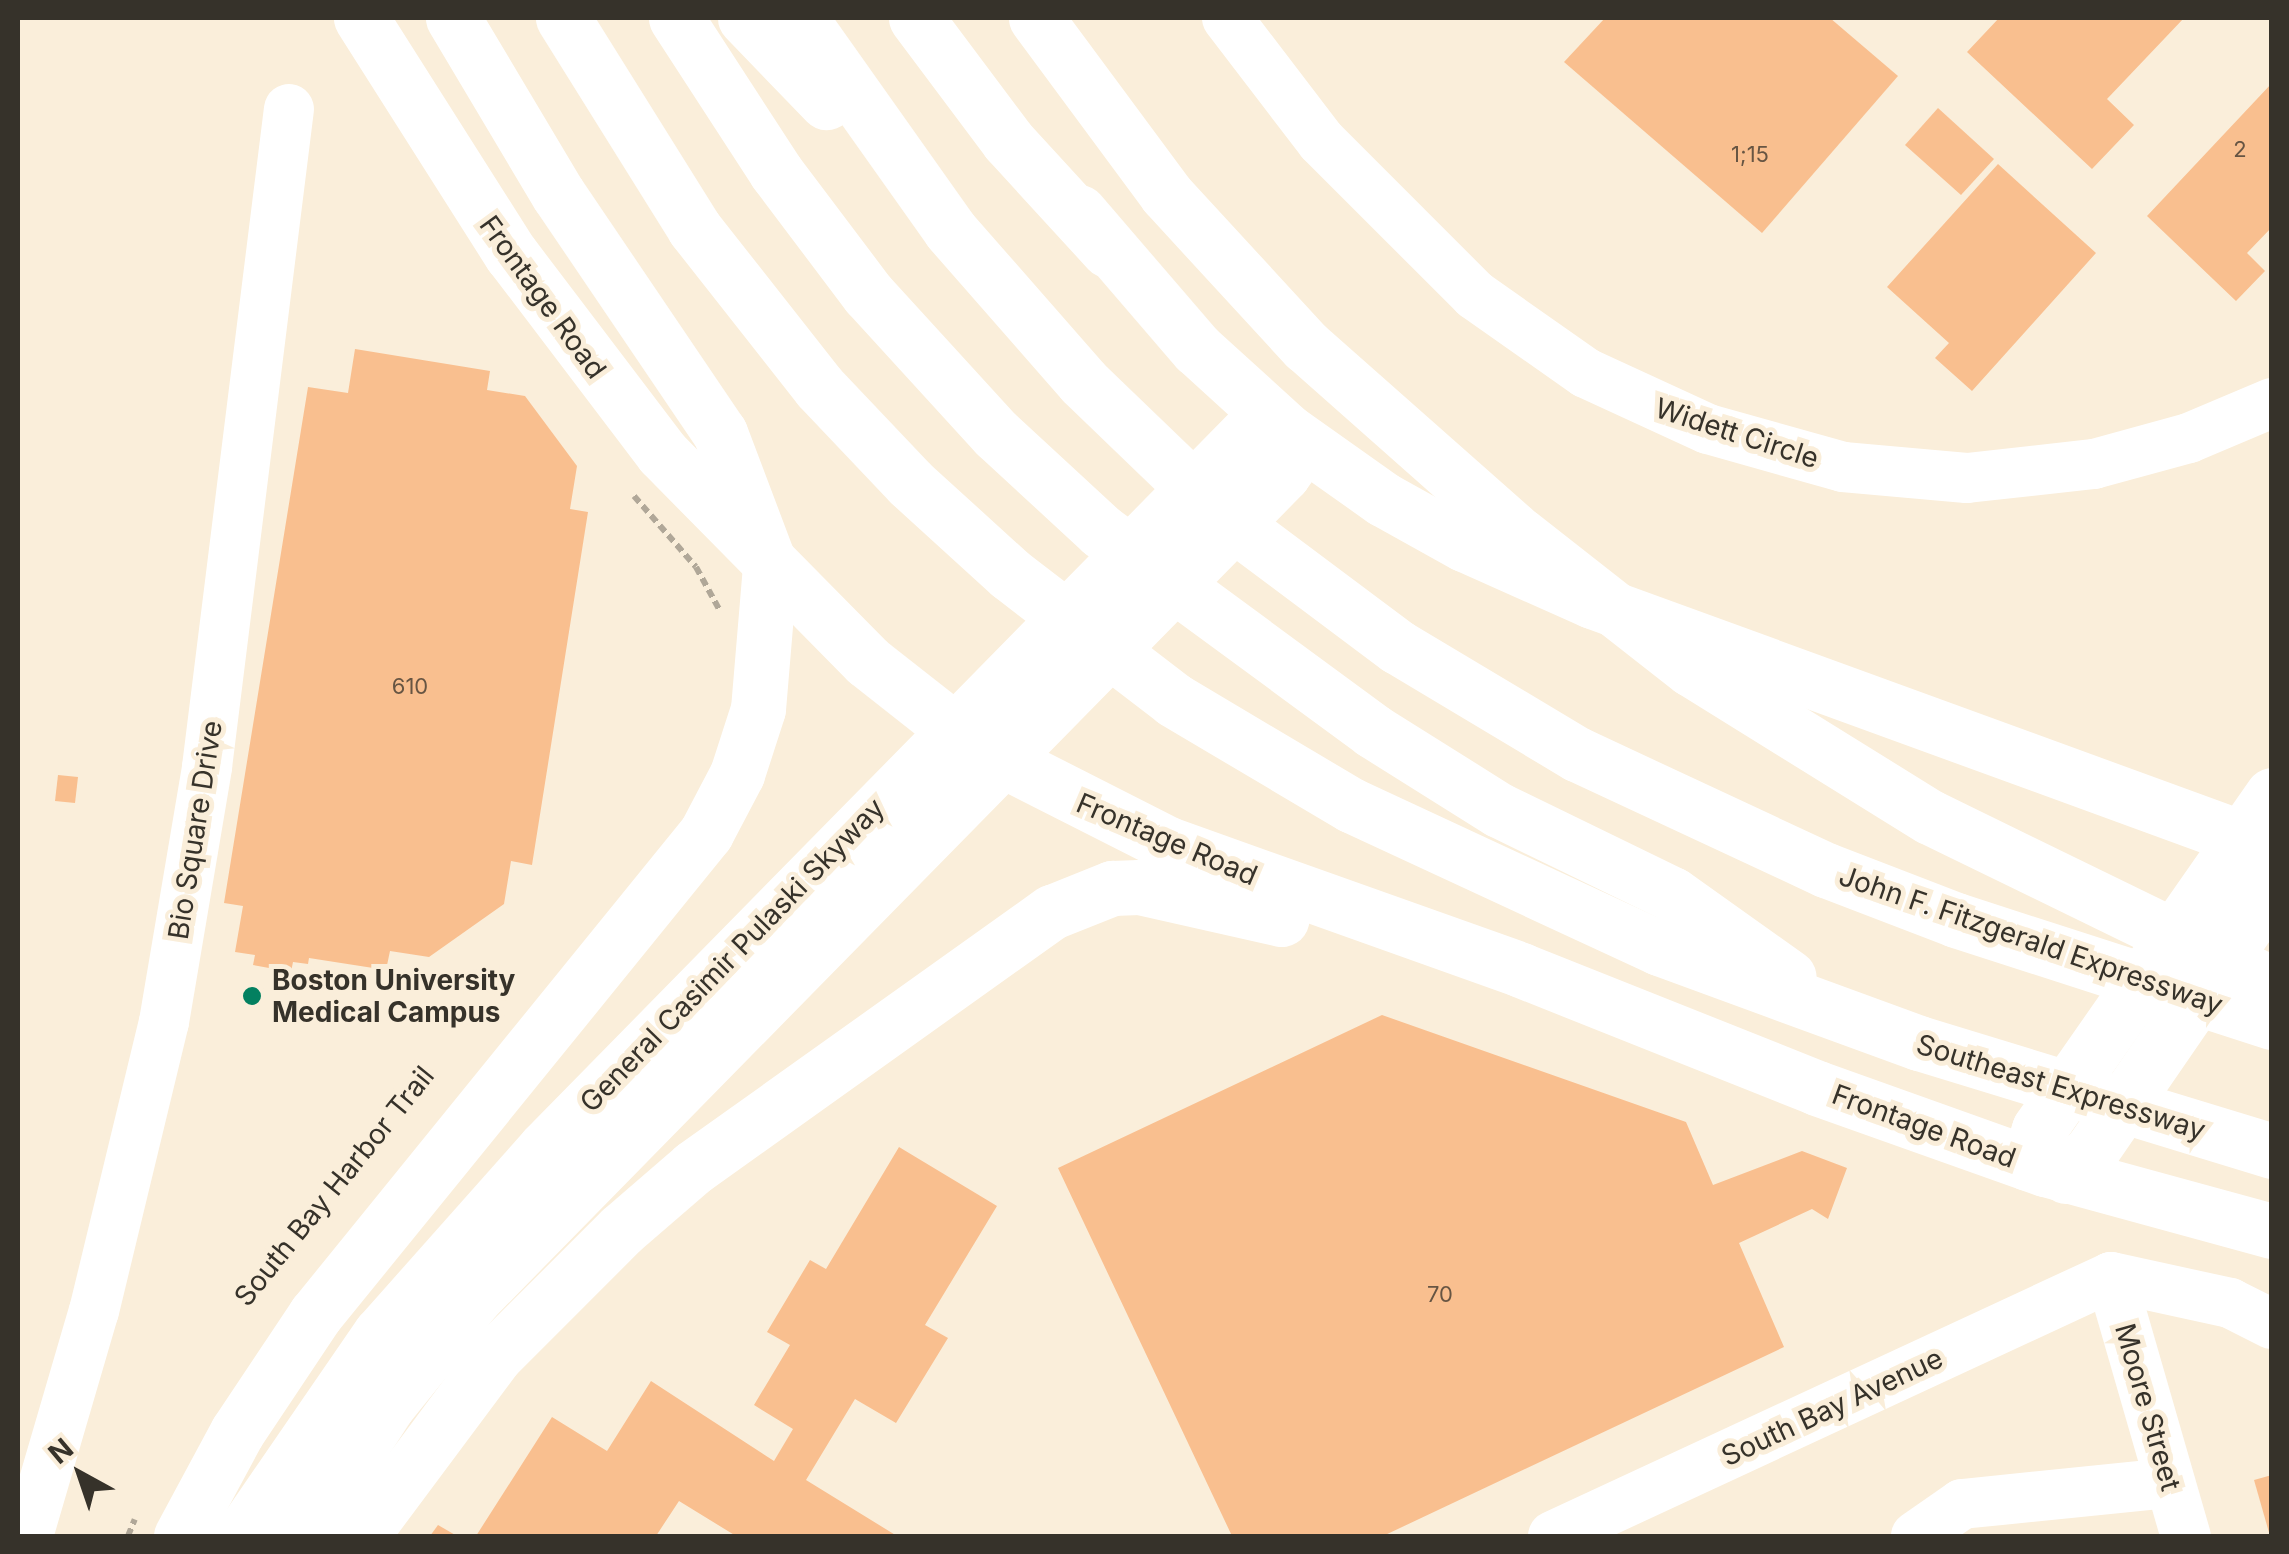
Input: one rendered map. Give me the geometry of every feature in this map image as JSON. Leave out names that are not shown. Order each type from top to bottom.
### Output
[{"type":"main road","name":"Frontage Road","points":[[361,18],[454,170],[578,347],[672,464],[914,703],[1049,789],[1213,862],[1521,970],[1816,1088],[2056,1154],[2272,1232]]},
{"type":"main road","points":[[160,1523],[237,1432],[315,1315],[706,833],[737,774],[758,709],[770,565],[720,433],[558,194],[452,18]]},
{"type":"main road","points":[[563,18],[654,171],[774,335],[910,484],[1086,636],[1232,738],[1394,827],[1581,915],[1852,1021]]},
{"type":"main road","points":[[676,18],[776,172],[868,294],[996,434],[1101,531],[1373,731],[1499,810],[1672,894],[1852,1021]]},
{"type":"main road","points":[[745,18],[950,230]]},
{"type":"main road","name":"John F. Fitzgerald Expressway","points":[[800,18],[950,230],[1084,382],[1220,514],[1344,610],[1458,684],[1577,754],[1826,870],[1988,931],[2272,1022]]},
{"type":"main road","points":[[916,18],[1008,141],[1286,447],[1521,571],[1876,703],[2257,856],[2056,1154]]},
{"type":"main road","points":[[942,18],[1108,250]]},
{"type":"main road","points":[[1036,18],[1166,194],[1306,346],[1520,535],[1691,669],[1914,808],[2272,984]]},
{"type":"main road","name":"General Casimir Pulaski Skyway","points":[[242,1536],[380,1334],[630,1058],[1286,447]]},
{"type":"main road","name":"General Casimir Pulaski Skyway","points":[[303,1536],[430,1348],[1286,447]]},
{"type":"main road","points":[[361,1536],[495,1356],[620,1230],[694,1167],[1052,912],[1112,888],[1139,887],[1386,948],[1521,970]]},
{"type":"main road","name":"Southeast Expressway","points":[[1852,1021],[2272,1151]]},
{"type":"street","name":"Widett Circle","points":[[1227,18],[1321,141],[1476,294],[1586,372],[1708,429],[1843,467],[1967,478],[2126,456],[2272,403]]},
{"type":"street","name":"Bio Square Drive","points":[[28,1536],[94,1311],[164,1022],[206,767],[289,108]]},
{"type":"street","points":[[2111,1277],[2230,1303],[2272,1324]]},
{"type":"street","name":"Moore Street","points":[[2111,1277],[2186,1536]]},
{"type":"street","name":"South Bay Avenue","points":[[1553,1536],[2111,1277]]},
{"type":"street","points":[[1916,1536],[1962,1504],[2170,1483]]},
{"type":"path","points":[[629,489],[709,586],[720,620]]},
{"type":"path","points":[[128,1536],[160,1523]]},
{"type":"building","points":[[1605,18],[1830,18],[1898,76],[1762,233],[1564,62]]},
{"type":"building","points":[[1999,18],[2184,18],[2107,99],[2134,125],[2092,169],[1967,52]]},
{"type":"building","points":[[2272,83],[2272,227],[2247,253],[2265,271],[2236,301],[2147,216]]},
{"type":"building","points":[[1938,108],[1994,159],[1961,195],[1905,145]]},
{"type":"building","points":[[1998,164],[2096,253],[1972,391],[1935,358],[1949,343],[1887,287]]},
{"type":"building","points":[[355,349],[490,371],[487,390],[525,396],[577,466],[570,509],[588,512],[532,865],[511,861],[504,904],[429,957],[390,951],[386,970],[309,958],[308,964],[293,962],[291,972],[253,965],[255,955],[235,952],[243,906],[224,903],[308,387],[348,393]]},
{"type":"building","points":[[58,775],[78,777],[75,803],[55,801]]},
{"type":"building","points":[[1382,1015],[1686,1122],[1713,1185],[1802,1151],[1847,1168],[1828,1219],[1812,1209],[1739,1243],[1784,1347],[1383,1536],[1232,1536],[1058,1168]]},
{"type":"building","points":[[899,1147],[997,1206],[925,1325],[948,1338],[896,1423],[855,1399],[806,1480],[897,1536],[736,1536],[679,1501],[656,1536],[476,1536],[552,1417],[607,1451],[651,1381],[774,1461],[793,1429],[754,1405],[790,1345],[767,1332],[810,1260],[826,1269]]},
{"type":"building","points":[[2272,1475],[2272,1536],[2270,1536],[2254,1480]]},
{"type":"building","points":[[438,1525],[457,1536],[430,1536]]},
{"type":"place","name":"Boston University Medical Campus","points":[[252,996]]}]
